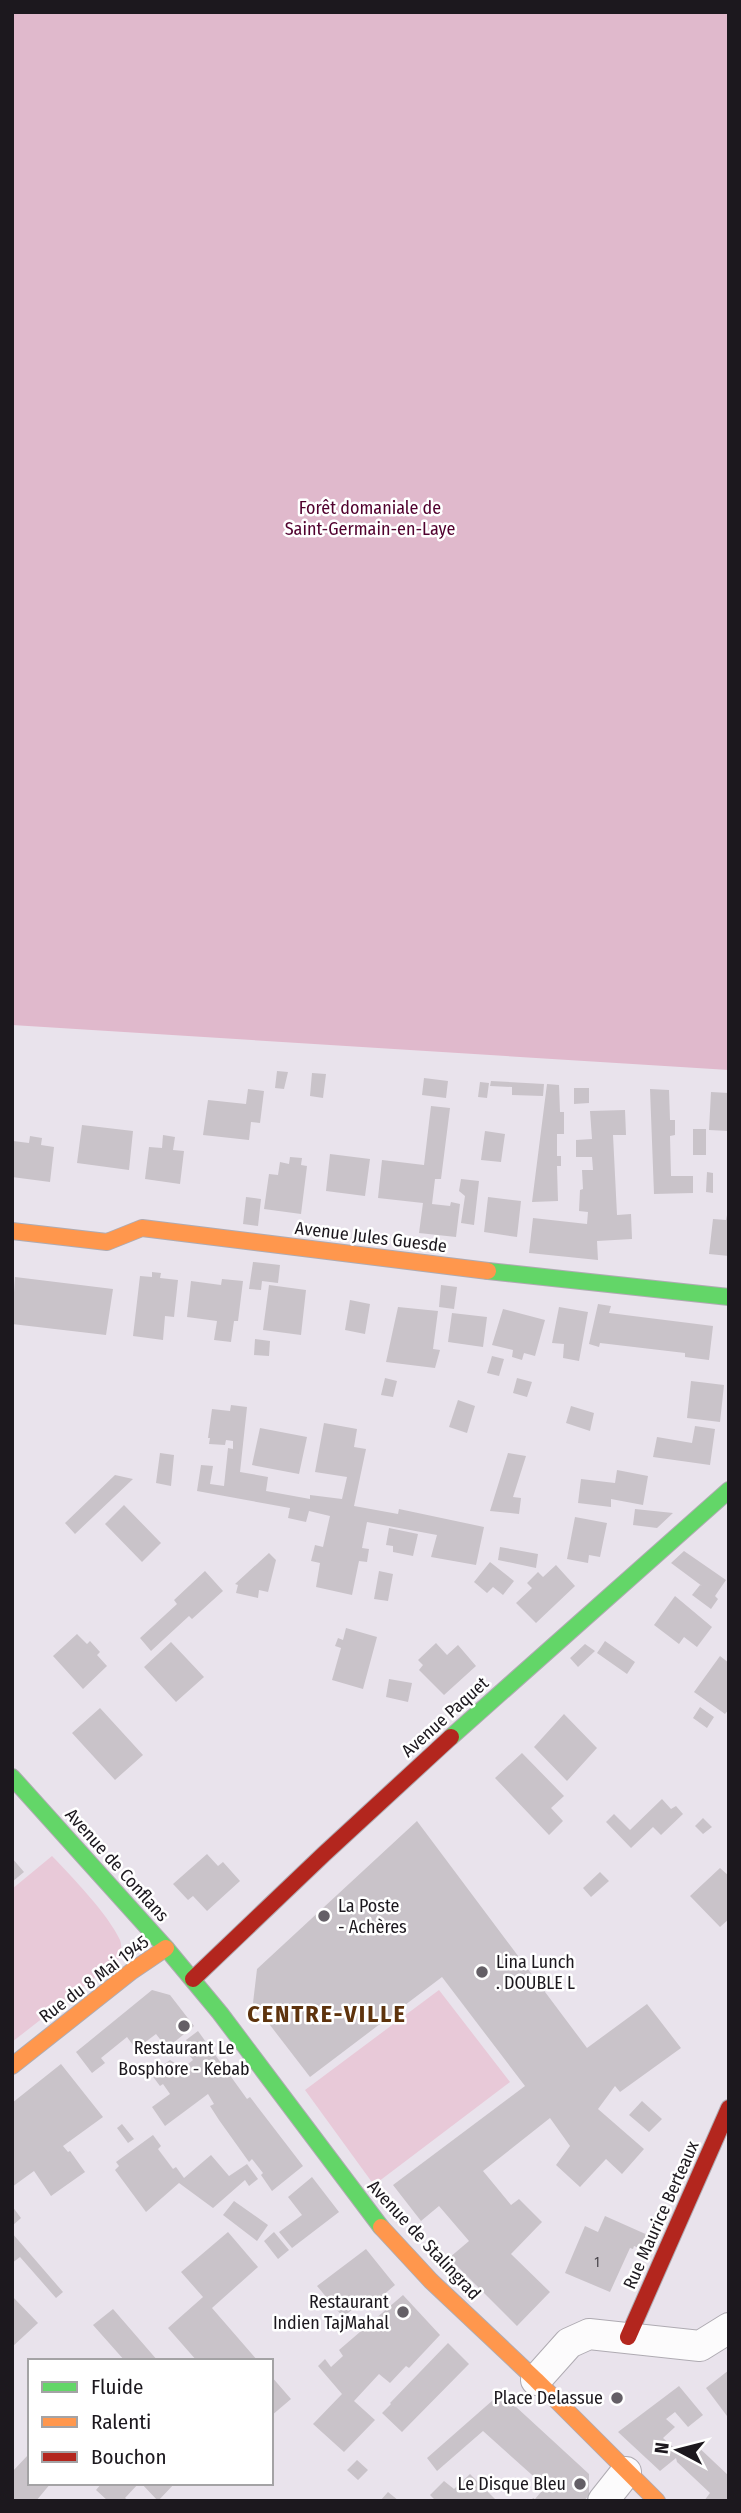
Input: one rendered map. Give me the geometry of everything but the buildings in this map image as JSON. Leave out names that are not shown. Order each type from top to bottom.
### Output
[{"type":"street","name":"Avenue Jules Guesde","points":[[12,1231],[107,1242],[142,1228],[437,1265],[729,1297]]},
{"type":"street","name":"Avenue Paquet","points":[[193,1979],[409,1776],[729,1490]]},
{"type":"street","name":"Avenue de Conflans","points":[[12,1777],[193,1979]]},
{"type":"street","name":"Rue du 8 Mai 1945","points":[[12,2067],[132,1971],[166,1948]]},
{"type":"street","name":"Avenue de Stalingrad","points":[[193,1979],[370,2215],[431,2281],[536,2380],[657,2501]]},
{"type":"street","name":"Rue Maurice Berteaux","points":[[628,2337],[729,2108]]},
{"type":"street","points":[[536,2380],[569,2343],[589,2334],[700,2346],[729,2328]]},
{"type":"street","points":[[603,2501],[626,2472]]},
{"type":"shaded area","points":[[52,1856],[107,1919],[120,1940],[121,1957],[12,2042],[12,1889]]},
{"type":"shaded area","points":[[439,1990],[510,2082],[374,2185],[305,2090]]},
{"type":"green space","name":"Forêt domaniale de Saint-Germain-en-Laye","points":[[12,12],[729,12],[729,1070],[12,1025]]},
{"type":"traffic: fast","points":[[488,1271],[729,1297]]},
{"type":"traffic: fast","points":[[451,1737],[729,1490]]},
{"type":"traffic: fast","points":[[12,1777],[166,1948],[220,2013],[381,2227]]},
{"type":"traffic: slow","points":[[12,1231],[107,1242],[142,1228],[488,1271]]},
{"type":"traffic: slow","points":[[12,2066],[132,1971],[166,1948]]},
{"type":"traffic: slow","points":[[381,2227],[431,2281],[536,2380],[657,2501]]},
{"type":"traffic: jam","points":[[193,1979],[451,1737]]},
{"type":"traffic: jam","points":[[628,2337],[729,2108]]},
{"type":"place","name":"La Poste - Achères","points":[[324,1916]]},
{"type":"place","name":"Lina Lunch . DOUBLE L","points":[[482,1972]]},
{"type":"place","name":"Restaurant Le Bosphore - Kebab","points":[[184,2026]]},
{"type":"place","name":"Restaurant Indien TajMahal","points":[[403,2312]]},
{"type":"place","name":"Place Delassue","points":[[617,2398]]},
{"type":"place","name":"Le Disque Bleu","points":[[580,2484]]},
{"type":"district","name":"CENTRE-VILLE","points":[[327,2014]]}]
